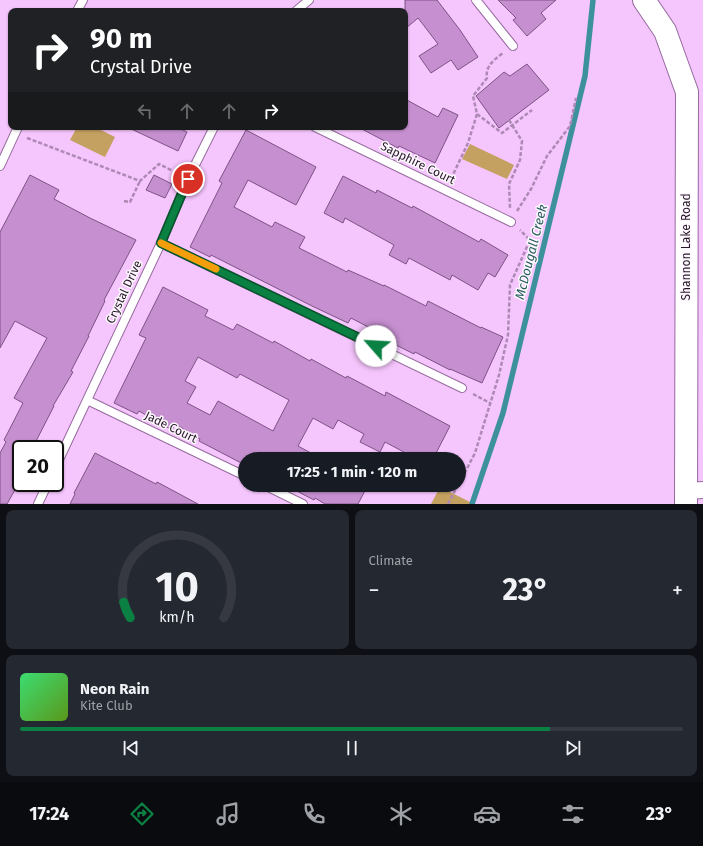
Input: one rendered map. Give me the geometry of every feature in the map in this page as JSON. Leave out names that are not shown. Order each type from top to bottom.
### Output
[{"type":"main road","name":"Shannon Lake Road","points":[[644,0],[665,30],[687,92],[692,495]]},
{"type":"lane","points":[[299,8],[308,0]]},
{"type":"lane","points":[[476,0],[513,46]]},
{"type":"lane","points":[[0,166],[17,130]]},
{"type":"lane","name":"Crystal Drive","points":[[64,449],[161,243],[188,179],[212,130]]},
{"type":"lane","name":"Sapphire Court","points":[[320,130],[511,222]]},
{"type":"lane","points":[[161,243],[462,388]]},
{"type":"lane","name":"Jade Court","points":[[87,400],[238,473]]},
{"type":"lane","points":[[38,504],[44,492]]},
{"type":"lane","points":[[278,492],[303,504]]},
{"type":"path","points":[[446,190],[468,143],[477,114],[473,96],[487,78],[486,72],[491,62],[513,46]]},
{"type":"path","points":[[511,222],[531,189],[547,156],[570,126],[576,98]]},
{"type":"path","points":[[477,114],[502,133],[532,110]]},
{"type":"path","points":[[466,470],[475,453],[499,375],[508,335],[510,285],[530,240],[511,222],[509,184],[520,160],[522,141],[509,120]]},
{"type":"path","points":[[17,130],[140,181]]},
{"type":"path","points":[[124,201],[130,202],[140,181],[159,164],[188,179]]},
{"type":"path","points":[[462,388],[490,403]]},
{"type":"path","points":[[448,504],[455,492]]},
{"type":"shaded area","points":[[75,130],[101,130],[115,137],[105,157],[70,140]]},
{"type":"shaded area","points":[[470,144],[514,165],[507,179],[462,159]]},
{"type":"shaded area","points":[[437,492],[450,492],[474,504],[431,504]]},
{"type":"building","points":[[405,0],[437,0],[478,57],[458,70],[451,60],[431,73],[419,56],[438,44],[418,18],[408,26],[408,8],[405,8]]},
{"type":"building","points":[[498,0],[556,0],[541,13],[546,19],[527,36],[513,20],[516,18]]},
{"type":"building","points":[[527,64],[549,90],[499,128],[476,96],[504,72],[510,76]]},
{"type":"building","points":[[408,101],[438,117],[443,108],[458,115],[435,163],[399,146],[398,148],[364,130],[408,130]]},
{"type":"building","points":[[133,130],[183,130],[187,132],[178,151]]},
{"type":"building","points":[[246,130],[316,167],[296,205],[248,180],[234,207],[272,227],[275,222],[305,237],[299,248],[347,272],[348,270],[384,285],[426,306],[428,301],[481,328],[503,337],[482,383],[450,370],[415,352],[414,354],[396,345],[397,342],[351,318],[348,323],[211,255],[210,257],[190,247],[222,183],[219,181]]},
{"type":"building","points":[[30,175],[59,190],[54,199],[136,240],[104,300],[105,301],[89,336],[71,371],[73,372],[53,406],[37,440],[12,440],[12,492],[14,492],[7,504],[0,504],[0,453],[6,442],[4,440],[23,403],[14,398],[47,338],[15,321],[0,348],[0,232]]},
{"type":"building","points":[[154,175],[172,184],[165,198],[146,190]]},
{"type":"building","points":[[343,176],[376,193],[377,190],[412,208],[413,206],[479,242],[481,239],[508,255],[495,277],[488,273],[478,290],[452,275],[450,280],[409,258],[406,264],[389,255],[394,245],[345,218],[343,223],[324,213]]},
{"type":"building","points":[[163,287],[208,310],[205,316],[233,330],[237,324],[273,343],[274,341],[310,361],[311,359],[346,378],[347,376],[385,396],[386,392],[450,426],[437,452],[404,452],[385,442],[380,452],[360,442],[364,434],[338,420],[333,429],[313,418],[298,446],[309,452],[238,452],[238,461],[199,441],[200,439],[175,424],[172,430],[139,411],[137,414],[114,403],[146,338],[139,335]],"holes":[[[198,357],[237,378],[240,374],[289,400],[273,431],[218,401],[210,415],[187,403],[196,387],[185,381]]]},
{"type":"building","points":[[95,453],[156,484],[157,482],[198,504],[70,504],[75,494],[74,493]]},
{"type":"building","points":[[299,492],[364,492],[358,504],[325,504],[315,498],[314,500]]},
{"type":"waterway","name":"McDougall Creek","points":[[472,504],[503,413],[585,76],[593,0]]},
{"type":"slow traffic","points":[[161,243],[216,269]]},
{"type":"route","points":[[188,179],[161,243],[376,346]]}]
